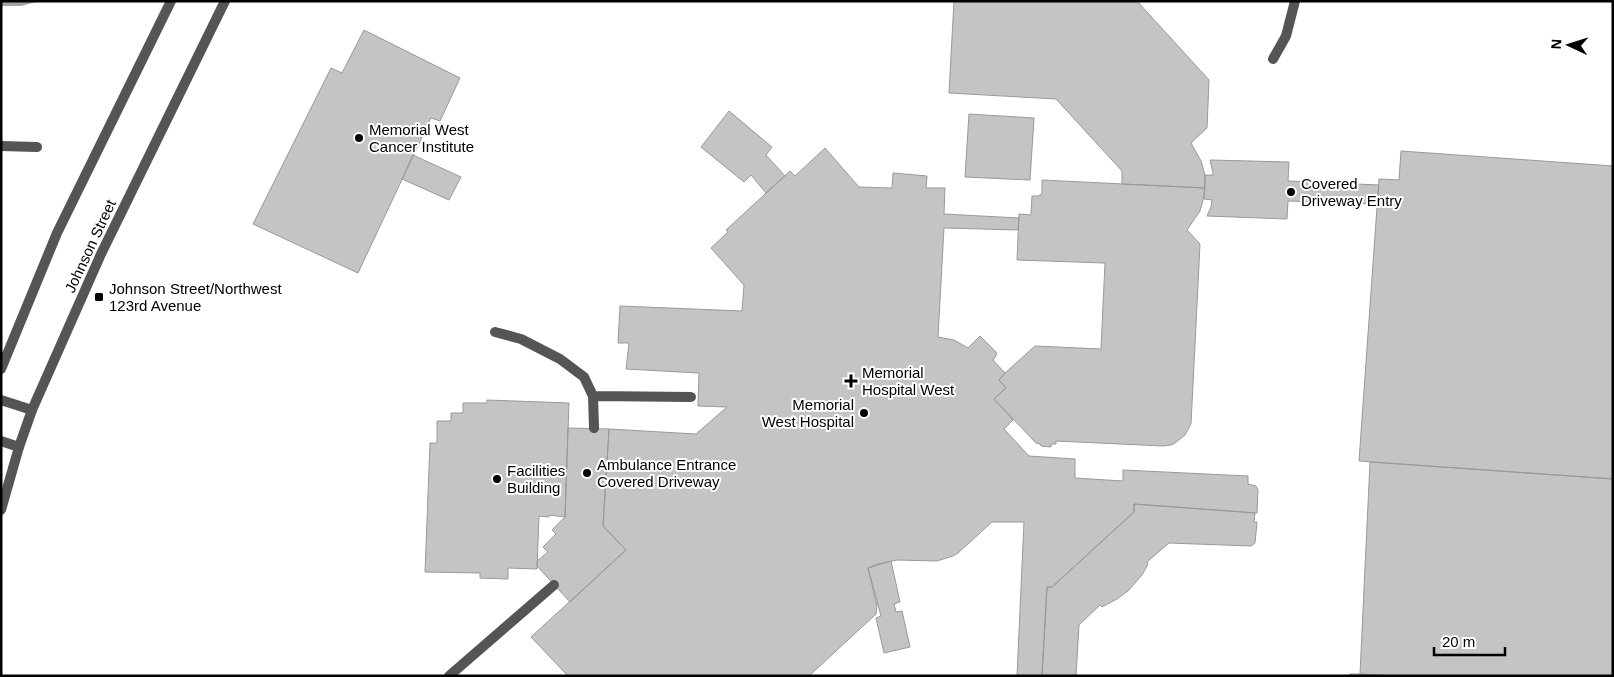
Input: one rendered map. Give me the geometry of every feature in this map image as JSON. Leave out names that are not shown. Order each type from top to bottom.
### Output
[{"type":"street","points":[[1,369],[57,233],[171,1]]},
{"type":"street","name":"Johnson Street","points":[[1,510],[32,410],[101,254],[225,1]]},
{"type":"street","points":[[1273,59],[1286,36],[1295,1]]},
{"type":"street","points":[[1,146],[37,147]]},
{"type":"street","points":[[495,332],[521,339],[560,359],[584,377],[593,396],[594,428]]},
{"type":"street","points":[[593,396],[690,398]]},
{"type":"street","points":[[1,400],[32,410]]},
{"type":"street","points":[[1,441],[19,447]]},
{"type":"street","points":[[449,676],[554,585]]},
{"type":"shaded area","points":[[1,1],[40,1],[21,6],[1,6]]},
{"type":"building","points":[[954,1],[1137,1],[1209,80],[1207,128],[1191,143],[1201,161],[1205,175],[1205,188],[1122,184],[1122,171],[1056,99],[949,93]]},
{"type":"building","name":"Memorial West Cancer Institute","points":[[364,30],[460,78],[440,121],[431,118],[358,273],[253,224],[331,68],[342,73]]},
{"type":"building","points":[[729,111],[772,147],[766,155],[785,176],[766,193],[751,175],[744,182],[701,147]]},
{"type":"building","points":[[969,114],[1034,118],[1030,180],[965,177]]},
{"type":"building","name":"Memorial West Hospital","points":[[825,148],[859,187],[892,188],[893,173],[927,176],[926,188],[945,188],[944,214],[1019,218],[1018,230],[944,228],[938,337],[954,340],[968,348],[980,336],[995,351],[997,354],[993,360],[1005,373],[999,380],[1006,388],[994,399],[1013,420],[1004,429],[1029,456],[1075,459],[1075,478],[1123,481],[1123,470],[1248,476],[1248,484],[1256,486],[1258,490],[1257,513],[1134,504],[1134,512],[1052,587],[1047,587],[1042,676],[1017,676],[1024,522],[992,522],[953,556],[937,561],[897,560],[868,568],[877,606],[876,614],[809,676],[568,676],[531,637],[626,550],[603,526],[609,429],[696,434],[727,407],[698,406],[699,373],[626,369],[629,343],[618,343],[620,306],[742,311],[744,285],[711,248],[728,232],[726,230],[790,171],[795,176]]},
{"type":"building","points":[[1401,151],[1613,166],[1613,479],[1359,461],[1379,179],[1399,180]]},
{"type":"building","points":[[413,155],[461,177],[449,200],[402,179]]},
{"type":"building","name":"Covered Driveway Entry","points":[[1210,160],[1289,162],[1288,181],[1379,185],[1377,204],[1288,201],[1287,219],[1207,216],[1212,200],[1204,199],[1205,175],[1213,175]]},
{"type":"building","points":[[1042,180],[1205,188],[1200,211],[1187,230],[1200,244],[1191,424],[1185,435],[1171,445],[1056,441],[1056,444],[1051,444],[1051,447],[1041,446],[994,399],[1006,388],[999,380],[1035,346],[1101,349],[1105,263],[1017,260],[1019,214],[1031,215],[1032,196],[1042,194]]},
{"type":"building","name":"Facilities Building","points":[[487,400],[569,403],[565,517],[539,516],[537,569],[508,568],[508,579],[480,578],[480,573],[425,572],[430,443],[437,443],[437,421],[451,421],[451,413],[463,413],[463,403],[487,403]]},
{"type":"building","name":"Ambulance Entrance Covered Driveway","points":[[568,428],[609,429],[603,526],[626,550],[570,602],[537,566],[537,561],[548,552],[543,547],[556,534],[552,530],[565,517]]},
{"type":"building","points":[[1370,462],[1613,479],[1613,676],[1393,676],[1360,674]]},
{"type":"building","points":[[1134,504],[1255,513],[1254,522],[1257,522],[1255,543],[1251,546],[1169,543],[1147,562],[1148,564],[1142,575],[1128,591],[1102,607],[1100,605],[1079,625],[1076,676],[1042,676],[1047,587],[1052,587],[1134,512]]},
{"type":"building","points":[[891,561],[900,602],[894,604],[896,612],[902,611],[910,647],[884,653],[876,618],[881,616],[868,568]]},
{"type":"building","points":[[1350,674],[1360,674],[1393,676],[1349,676]]},
{"type":"place","name":"Memorial West Cancer Institute","points":[[359,138]]},
{"type":"place","name":"Covered Driveway Entry","points":[[1291,192]]},
{"type":"place","name":"Johnson Street/Northwest 123rd Avenue","points":[[99,297]]},
{"type":"place","name":"Memorial Hospital West","points":[[851,381]]},
{"type":"place","name":"Memorial West Hospital","points":[[864,413]]},
{"type":"place","name":"Ambulance Entrance Covered Driveway","points":[[587,473]]},
{"type":"place","name":"Facilities Building","points":[[497,479]]}]
